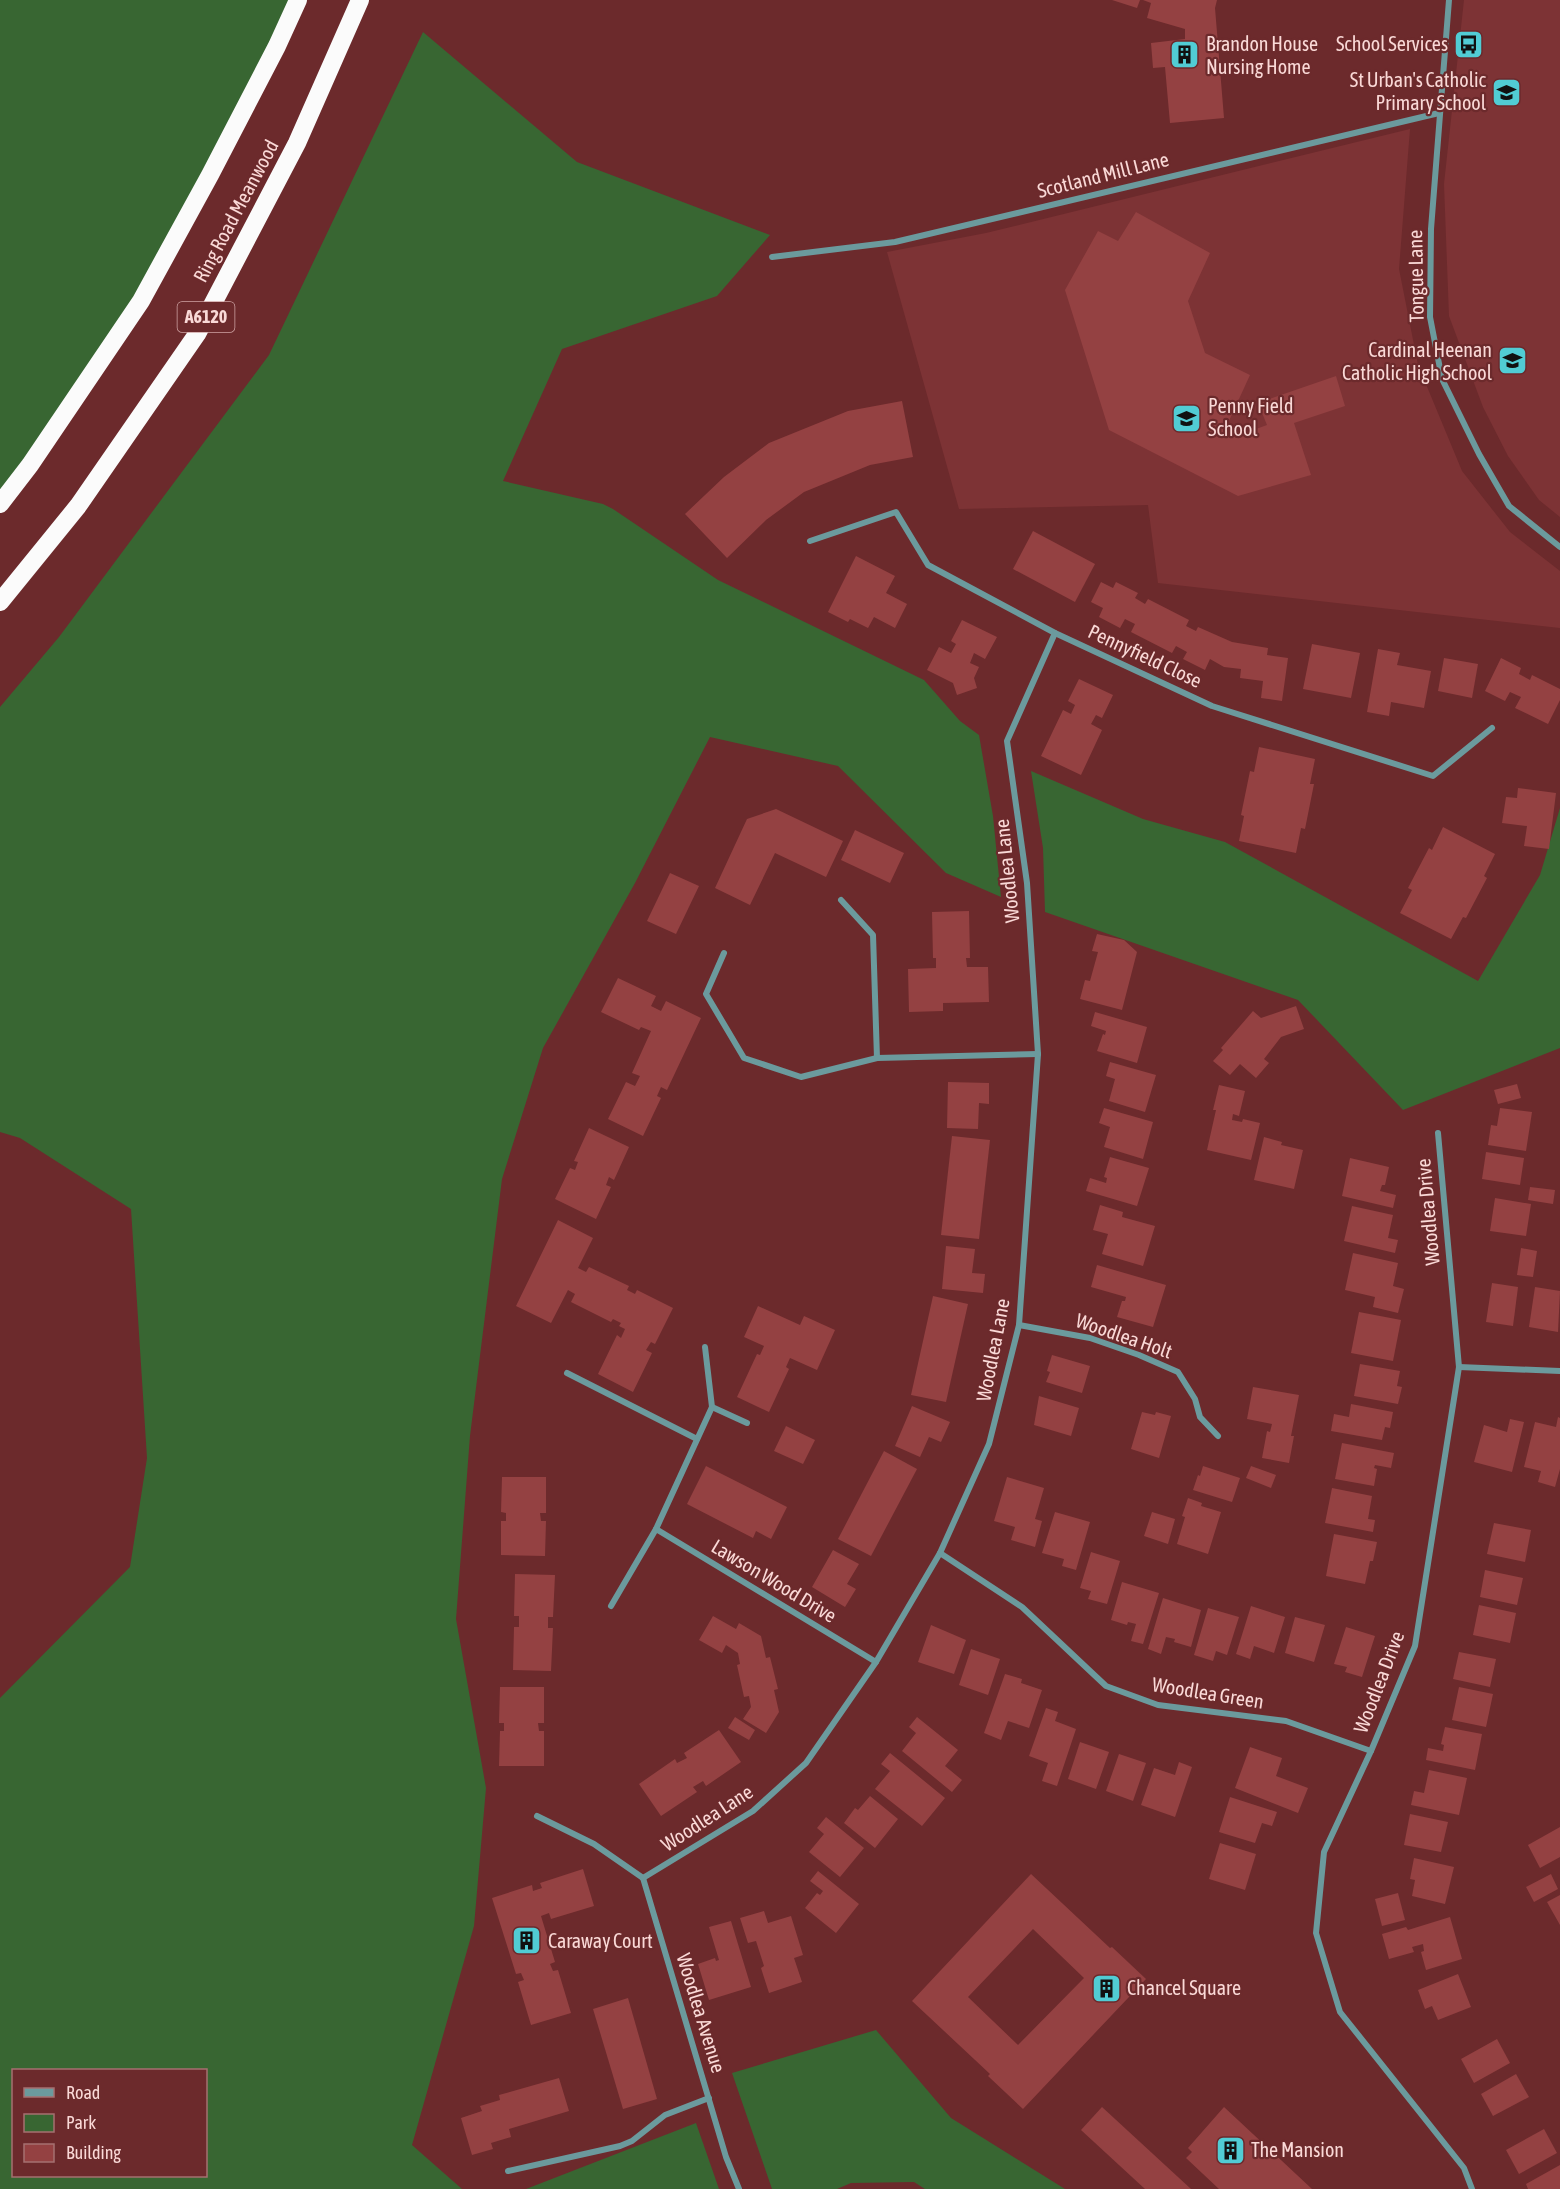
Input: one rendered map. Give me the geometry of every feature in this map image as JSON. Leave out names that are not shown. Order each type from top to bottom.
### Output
[{"type":"highway","name":"Ring Road Meanwood","points":[[0,504],[30,465],[141,302],[210,175],[277,46],[298,0]]},
{"type":"highway","name":"Ring Road Meanwood","points":[[0,602],[78,506],[197,334],[297,143],[360,0]]},
{"type":"street","name":"Tongue Lane","points":[[1449,0],[1431,229],[1430,317],[1442,379],[1479,454],[1509,506],[1560,547]]},
{"type":"street","name":"Scotland Mill Lane","points":[[772,257],[895,242],[1439,113]]},
{"type":"street","name":"Pennyfield Close","points":[[810,541],[896,512],[928,565],[1055,633],[1212,706],[1432,776],[1492,728]]},
{"type":"street","name":"Woodlea Lane","points":[[644,1878],[753,1811],[806,1763],[876,1662],[940,1552],[989,1444],[1019,1325],[1038,1054],[1027,883],[1007,741],[1055,633]]},
{"type":"street","points":[[841,900],[873,935],[877,1058]]},
{"type":"street","points":[[724,953],[706,994],[744,1058],[801,1077],[877,1058],[1038,1054]]},
{"type":"street","name":"Woodlea Drive","points":[[1438,1132],[1459,1367],[1415,1646],[1371,1751],[1324,1852],[1316,1933],[1340,2012],[1464,2168],[1472,2189]]},
{"type":"street","name":"Woodlea Holt","points":[[1019,1325],[1090,1338],[1139,1355],[1178,1372],[1195,1399],[1200,1417],[1218,1436]]},
{"type":"street","points":[[611,1606],[656,1529],[712,1407],[705,1347]]},
{"type":"street","points":[[1459,1367],[1560,1371]]},
{"type":"street","points":[[567,1372],[697,1439]]},
{"type":"street","points":[[712,1407],[747,1423]]},
{"type":"street","name":"Lawson Wood Drive","points":[[656,1529],[876,1662]]},
{"type":"street","name":"Woodlea Green","points":[[940,1552],[1022,1607],[1106,1686],[1158,1705],[1286,1721],[1371,1751]]},
{"type":"street","points":[[537,1815],[594,1844],[644,1878]]},
{"type":"street","name":"Woodlea Avenue","points":[[644,1878],[726,2157],[739,2189]]},
{"type":"street","points":[[508,2171],[620,2146],[632,2141],[665,2115],[709,2098]]},
{"type":"shaded area","points":[[1464,0],[1560,0],[1560,517],[1539,500],[1508,456],[1483,407],[1449,316],[1444,184]]},
{"type":"shaded area","name":"Penny Field School","points":[[1410,129],[1399,269],[1418,365],[1462,471],[1510,532],[1560,571],[1560,628],[1158,583],[1148,505],[959,509],[887,252],[986,233]]},
{"type":"green space","points":[[0,0],[298,0],[141,301],[0,504]]},
{"type":"green space","points":[[423,32],[577,162],[770,235],[717,296],[562,349],[503,481],[603,504],[613,509],[718,580],[924,680],[960,721],[979,735],[993,816],[1001,897],[946,873],[838,766],[710,737],[635,883],[543,1048],[502,1179],[470,1436],[456,1619],[486,1788],[474,1926],[412,2145],[462,2189],[0,2189],[0,1698],[130,1567],[147,1458],[131,1209],[20,1138],[0,1132],[0,707],[59,637],[269,355]]},
{"type":"green space","points":[[1031,771],[1143,819],[1225,842],[1478,981],[1540,875],[1560,808],[1560,1048],[1403,1110],[1298,1000],[1045,912],[1043,848]]},
{"type":"green space","points":[[876,2030],[951,2118],[1065,2189],[925,2189],[914,2182],[851,2183],[837,2189],[772,2189],[732,2073]]},
{"type":"green space","points":[[696,2123],[719,2189],[526,2189]]},
{"type":"building","points":[[1112,0],[1140,0],[1137,8]]},
{"type":"building","name":"Brandon House Nursing Home","points":[[1143,0],[1217,0],[1215,8],[1224,118],[1170,123],[1165,67],[1153,68],[1151,43],[1185,39],[1185,29],[1147,18],[1151,3]]},
{"type":"building","points":[[1136,212],[1210,253],[1188,301],[1205,353],[1250,375],[1228,423],[1245,433],[1267,425],[1258,403],[1336,376],[1345,406],[1294,423],[1311,475],[1238,496],[1109,430],[1065,290],[1098,231],[1118,241]]},
{"type":"building","points":[[902,401],[913,457],[870,465],[804,492],[766,520],[727,558],[685,514],[724,477],[769,443],[848,411]]},
{"type":"building","points":[[1033,531],[1095,564],[1075,602],[1013,569]]},
{"type":"building","points":[[856,556],[895,576],[886,593],[907,604],[895,628],[874,617],[868,628],[850,619],[848,622],[828,612]]},
{"type":"building","points":[[1101,582],[1113,588],[1116,582],[1138,593],[1135,598],[1145,604],[1148,599],[1189,620],[1186,626],[1196,631],[1198,627],[1232,642],[1268,648],[1267,655],[1288,658],[1282,701],[1261,698],[1263,681],[1240,678],[1241,669],[1224,667],[1210,659],[1205,670],[1183,659],[1187,652],[1176,646],[1172,653],[1131,632],[1135,624],[1125,619],[1120,628],[1099,617],[1103,608],[1091,602]]},
{"type":"building","points":[[962,620],[997,637],[985,659],[974,653],[970,663],[979,667],[974,678],[977,688],[957,695],[953,683],[927,670],[939,647],[951,653],[956,644],[951,641]]},
{"type":"building","points":[[1312,644],[1360,653],[1351,698],[1303,689]]},
{"type":"building","points":[[1378,649],[1400,653],[1397,665],[1431,671],[1424,708],[1391,702],[1389,716],[1367,712]]},
{"type":"building","points":[[1444,658],[1478,664],[1472,698],[1438,691]]},
{"type":"building","points":[[1501,658],[1521,668],[1519,674],[1530,680],[1532,675],[1560,689],[1560,700],[1548,724],[1515,708],[1521,697],[1510,692],[1505,701],[1485,691]]},
{"type":"building","points":[[1079,679],[1113,695],[1102,718],[1096,715],[1091,724],[1102,730],[1081,775],[1041,756],[1063,710],[1071,714],[1075,705],[1068,701]]},
{"type":"building","points":[[1259,747],[1315,759],[1310,784],[1314,784],[1305,829],[1301,828],[1296,853],[1239,841],[1244,816],[1241,815],[1250,771],[1254,772]]},
{"type":"building","points":[[1518,788],[1556,793],[1549,849],[1524,846],[1527,826],[1502,823],[1506,797],[1517,798]]},
{"type":"building","points":[[776,809],[843,841],[826,877],[775,853],[750,905],[715,888],[747,819]]},
{"type":"building","points":[[1443,827],[1495,854],[1484,876],[1487,878],[1466,918],[1463,917],[1451,939],[1400,913],[1412,890],[1408,888],[1429,848],[1432,850]]},
{"type":"building","points":[[855,830],[904,853],[890,883],[841,860]]},
{"type":"building","points":[[670,873],[699,886],[676,934],[647,921]]},
{"type":"building","points":[[969,911],[970,958],[966,958],[967,967],[988,967],[989,1002],[943,1003],[943,1011],[909,1012],[908,969],[936,968],[936,958],[933,958],[932,912]]},
{"type":"building","points":[[1097,934],[1124,940],[1137,952],[1122,1010],[1080,999],[1085,980],[1090,981],[1098,952],[1092,951]]},
{"type":"building","points":[[618,978],[656,996],[651,1006],[661,1011],[666,1001],[701,1018],[667,1090],[661,1087],[657,1096],[661,1098],[643,1136],[608,1119],[626,1082],[635,1086],[640,1076],[632,1073],[651,1031],[641,1027],[639,1030],[601,1012]]},
{"type":"building","points":[[1296,1006],[1304,1029],[1281,1037],[1264,1059],[1269,1063],[1256,1078],[1240,1064],[1230,1075],[1213,1061],[1223,1050],[1221,1048],[1253,1011],[1261,1018]]},
{"type":"building","points":[[1095,1012],[1147,1027],[1137,1063],[1097,1051],[1106,1031],[1091,1026]]},
{"type":"building","points":[[1110,1062],[1156,1075],[1145,1112],[1109,1101],[1115,1079],[1106,1076]]},
{"type":"building","points":[[948,1082],[989,1083],[989,1104],[979,1103],[978,1129],[947,1128]]},
{"type":"building","points":[[1517,1084],[1521,1098],[1498,1104],[1494,1090]]},
{"type":"building","points":[[1219,1085],[1245,1091],[1239,1116],[1233,1114],[1232,1120],[1242,1122],[1243,1119],[1260,1123],[1251,1160],[1207,1150]]},
{"type":"building","points":[[1104,1108],[1153,1122],[1143,1159],[1104,1147],[1110,1127],[1099,1123]]},
{"type":"building","points":[[1500,1108],[1532,1112],[1526,1151],[1488,1145],[1491,1125],[1497,1126]]},
{"type":"building","points":[[589,1128],[629,1147],[614,1180],[609,1177],[606,1185],[611,1187],[596,1219],[555,1199],[570,1168],[575,1170],[578,1162],[574,1161]]},
{"type":"building","points":[[952,1136],[990,1140],[979,1239],[941,1235]]},
{"type":"building","points":[[1264,1137],[1282,1142],[1281,1145],[1303,1150],[1294,1189],[1254,1180]]},
{"type":"building","points":[[1486,1152],[1524,1158],[1520,1185],[1482,1179]]},
{"type":"building","points":[[1110,1157],[1149,1168],[1137,1206],[1086,1191],[1090,1178],[1106,1183],[1107,1178],[1104,1177]]},
{"type":"building","points":[[1350,1158],[1389,1167],[1385,1185],[1382,1185],[1380,1191],[1396,1195],[1393,1208],[1342,1196]]},
{"type":"building","points":[[1530,1187],[1555,1190],[1553,1204],[1528,1200]]},
{"type":"building","points":[[1495,1198],[1531,1204],[1526,1236],[1490,1231]]},
{"type":"building","points":[[1100,1205],[1123,1212],[1122,1217],[1155,1226],[1143,1266],[1102,1254],[1108,1234],[1093,1230]]},
{"type":"building","points":[[1352,1206],[1393,1215],[1388,1238],[1398,1240],[1395,1253],[1344,1241]]},
{"type":"building","points":[[558,1220],[593,1238],[578,1268],[586,1272],[589,1267],[629,1286],[627,1290],[635,1294],[637,1290],[673,1308],[655,1344],[651,1342],[646,1350],[652,1353],[633,1392],[598,1374],[617,1335],[621,1338],[625,1329],[619,1326],[621,1323],[613,1319],[611,1322],[571,1302],[575,1294],[568,1290],[551,1323],[516,1306]]},
{"type":"building","points":[[946,1246],[975,1249],[972,1273],[985,1274],[983,1293],[942,1289]]},
{"type":"building","points":[[1521,1248],[1537,1251],[1533,1277],[1517,1275]]},
{"type":"building","points":[[1353,1253],[1398,1263],[1393,1286],[1404,1289],[1398,1313],[1373,1307],[1375,1297],[1345,1290]]},
{"type":"building","points":[[1097,1265],[1166,1285],[1153,1327],[1117,1317],[1122,1301],[1125,1301],[1126,1297],[1091,1287]]},
{"type":"building","points":[[1492,1283],[1518,1287],[1513,1326],[1486,1322]]},
{"type":"building","points":[[1535,1287],[1560,1291],[1558,1332],[1529,1327]]},
{"type":"building","points":[[933,1296],[968,1304],[946,1402],[911,1395]]},
{"type":"building","points":[[758,1306],[800,1325],[804,1316],[835,1330],[817,1370],[790,1358],[786,1367],[789,1369],[769,1412],[737,1397],[757,1354],[760,1355],[764,1346],[744,1337]]},
{"type":"building","points":[[1359,1312],[1401,1320],[1393,1361],[1351,1353]]},
{"type":"building","points":[[1052,1355],[1090,1366],[1082,1393],[1046,1382]]},
{"type":"building","points":[[1360,1364],[1400,1371],[1397,1386],[1402,1387],[1398,1404],[1354,1396]]},
{"type":"building","points":[[1253,1387],[1299,1395],[1291,1436],[1294,1436],[1289,1463],[1262,1458],[1267,1431],[1270,1432],[1272,1424],[1247,1419]]},
{"type":"building","points":[[1039,1396],[1079,1408],[1071,1436],[1034,1425]]},
{"type":"building","points":[[1351,1404],[1393,1412],[1390,1428],[1385,1427],[1382,1440],[1331,1431],[1334,1414],[1349,1417]]},
{"type":"building","points":[[912,1406],[950,1422],[941,1442],[929,1437],[920,1457],[895,1446]]},
{"type":"building","points":[[1142,1412],[1155,1415],[1156,1412],[1171,1416],[1159,1458],[1131,1449]]},
{"type":"building","points":[[1558,1417],[1560,1418],[1560,1469],[1555,1487],[1538,1482],[1541,1471],[1524,1467],[1535,1422],[1556,1427]]},
{"type":"building","points":[[1510,1419],[1524,1422],[1512,1472],[1474,1462],[1484,1425],[1507,1432]]},
{"type":"building","points":[[786,1426],[815,1440],[803,1464],[774,1451]]},
{"type":"building","points":[[1342,1443],[1394,1453],[1391,1468],[1375,1465],[1374,1468],[1377,1469],[1374,1486],[1335,1479]]},
{"type":"building","points":[[884,1451],[917,1469],[871,1556],[838,1539]]},
{"type":"building","points":[[706,1466],[787,1507],[771,1539],[756,1531],[753,1538],[687,1504]]},
{"type":"building","points":[[1203,1466],[1240,1478],[1232,1502],[1193,1490]]},
{"type":"building","points":[[1251,1466],[1276,1475],[1271,1488],[1246,1478]]},
{"type":"building","points":[[502,1477],[546,1477],[546,1513],[540,1513],[541,1521],[546,1521],[545,1556],[501,1555],[501,1521],[506,1521],[506,1513],[501,1512]]},
{"type":"building","points":[[1007,1477],[1044,1488],[1035,1519],[1042,1521],[1035,1547],[1011,1540],[1015,1527],[994,1521]]},
{"type":"building","points":[[1332,1488],[1372,1496],[1368,1519],[1375,1520],[1373,1532],[1325,1523]]},
{"type":"building","points":[[1188,1498],[1202,1503],[1201,1506],[1221,1512],[1208,1554],[1177,1544]]},
{"type":"building","points":[[1055,1512],[1090,1522],[1076,1570],[1062,1566],[1064,1559],[1042,1553]]},
{"type":"building","points":[[1152,1512],[1175,1519],[1168,1544],[1144,1536]]},
{"type":"building","points":[[1494,1523],[1531,1530],[1525,1562],[1487,1554]]},
{"type":"building","points":[[1334,1534],[1377,1542],[1365,1584],[1326,1576]]},
{"type":"building","points":[[833,1550],[859,1564],[847,1584],[856,1589],[845,1607],[812,1587]]},
{"type":"building","points":[[1091,1552],[1120,1561],[1107,1604],[1088,1599],[1091,1591],[1080,1588]]},
{"type":"building","points":[[1485,1570],[1523,1578],[1517,1605],[1480,1597]]},
{"type":"building","points":[[515,1574],[555,1575],[553,1617],[548,1617],[548,1628],[553,1628],[551,1671],[513,1670],[514,1627],[519,1627],[519,1616],[514,1616]]},
{"type":"building","points":[[1122,1582],[1159,1593],[1143,1644],[1131,1641],[1136,1624],[1128,1622],[1127,1625],[1111,1620]]},
{"type":"building","points":[[1163,1598],[1201,1610],[1191,1647],[1166,1637],[1161,1654],[1148,1649]]},
{"type":"building","points":[[1479,1605],[1516,1613],[1510,1643],[1473,1635]]},
{"type":"building","points":[[1251,1606],[1285,1617],[1274,1653],[1254,1646],[1250,1659],[1236,1654]]},
{"type":"building","points":[[1208,1608],[1239,1617],[1227,1655],[1216,1651],[1213,1661],[1194,1655]]},
{"type":"building","points":[[713,1616],[736,1629],[739,1623],[761,1636],[766,1658],[770,1657],[778,1689],[774,1690],[779,1712],[766,1733],[743,1719],[751,1707],[749,1696],[744,1697],[737,1665],[740,1664],[738,1653],[726,1645],[722,1653],[699,1640]]},
{"type":"building","points":[[1295,1617],[1325,1625],[1314,1662],[1285,1653]]},
{"type":"building","points":[[931,1625],[966,1640],[954,1674],[918,1662]]},
{"type":"building","points":[[1346,1627],[1375,1636],[1362,1677],[1345,1672],[1347,1667],[1334,1664]]},
{"type":"building","points":[[971,1649],[1000,1659],[988,1695],[959,1685]]},
{"type":"building","points":[[1459,1652],[1496,1659],[1490,1687],[1453,1679]]},
{"type":"building","points":[[1005,1674],[1022,1679],[1021,1683],[1042,1690],[1029,1728],[1008,1721],[1001,1740],[984,1733]]},
{"type":"building","points":[[500,1687],[544,1687],[544,1723],[538,1723],[539,1731],[544,1731],[544,1766],[499,1766],[500,1731],[504,1731],[504,1723],[499,1723]]},
{"type":"building","points":[[1459,1687],[1493,1694],[1486,1727],[1452,1720]]},
{"type":"building","points":[[1046,1708],[1058,1712],[1055,1721],[1076,1729],[1057,1786],[1042,1781],[1048,1763],[1029,1756]]},
{"type":"building","points":[[735,1717],[755,1730],[749,1740],[728,1728]]},
{"type":"building","points":[[917,1717],[958,1750],[945,1766],[962,1780],[952,1792],[902,1751],[916,1733],[909,1727]]},
{"type":"building","points":[[1445,1727],[1482,1734],[1475,1770],[1426,1760],[1428,1748],[1443,1751],[1444,1745],[1441,1744]]},
{"type":"building","points":[[719,1730],[741,1762],[706,1786],[703,1781],[693,1787],[697,1792],[661,1816],[639,1784],[675,1759],[677,1763],[687,1758],[684,1753]]},
{"type":"building","points":[[1080,1742],[1109,1752],[1096,1789],[1068,1779]]},
{"type":"building","points":[[1250,1747],[1282,1758],[1276,1776],[1308,1788],[1298,1813],[1235,1788]]},
{"type":"building","points":[[890,1753],[945,1798],[922,1826],[875,1789],[890,1771],[881,1764]]},
{"type":"building","points":[[1119,1754],[1146,1763],[1133,1801],[1106,1791]]},
{"type":"building","points":[[1179,1762],[1192,1767],[1175,1817],[1141,1805],[1154,1768],[1175,1775]]},
{"type":"building","points":[[1429,1770],[1467,1778],[1459,1815],[1411,1805],[1414,1791],[1424,1793]]},
{"type":"building","points":[[870,1796],[898,1819],[875,1848],[844,1823],[855,1808],[858,1810]]},
{"type":"building","points":[[1230,1797],[1277,1812],[1272,1826],[1262,1823],[1255,1843],[1219,1832]]},
{"type":"building","points":[[1410,1814],[1448,1822],[1441,1852],[1404,1845]]},
{"type":"building","points":[[826,1817],[864,1848],[840,1877],[809,1852],[824,1834],[817,1828]]},
{"type":"building","points":[[1560,1827],[1560,1857],[1540,1868],[1528,1845]]},
{"type":"building","points":[[1220,1843],[1256,1854],[1245,1890],[1209,1879]]},
{"type":"building","points":[[1414,1858],[1454,1867],[1445,1904],[1412,1896],[1415,1880],[1410,1879]]},
{"type":"building","name":"Caraway Court","points":[[583,1869],[594,1906],[551,1919],[549,1913],[541,1916],[555,1962],[550,1964],[553,1971],[558,1970],[571,2013],[531,2025],[518,1982],[524,1980],[521,1973],[516,1974],[492,1898],[532,1885],[533,1891],[542,1888],[540,1883]]},
{"type":"building","points":[[818,1871],[859,1904],[836,1933],[805,1908],[817,1893],[820,1895],[823,1891],[810,1881]]},
{"type":"building","name":"Chancel Square","points":[[1031,1874],[1146,1979],[1023,2109],[988,2076],[990,2074],[912,2001]],"holes":[[[1033,1929],[1084,1978],[1018,2045],[968,1997]]]},
{"type":"building","points":[[1551,1874],[1558,1889],[1534,1902],[1526,1887]]},
{"type":"building","points":[[1398,1893],[1405,1920],[1382,1926],[1375,1899]]},
{"type":"building","points":[[1560,1895],[1560,1925],[1547,1902]]},
{"type":"building","points":[[764,1911],[768,1923],[791,1916],[803,1955],[794,1958],[802,1982],[769,1993],[756,1941],[748,1943],[740,1918]]},
{"type":"building","points":[[1450,1917],[1462,1959],[1426,1970],[1421,1952],[1424,1951],[1423,1944],[1412,1947],[1414,1952],[1389,1959],[1382,1934],[1406,1927],[1408,1930]]},
{"type":"building","points":[[731,1921],[751,1987],[709,2000],[698,1964],[715,1958],[716,1961],[719,1960],[709,1927]]},
{"type":"building","points":[[1458,1974],[1471,2007],[1438,2020],[1432,2006],[1425,2009],[1418,1990]]},
{"type":"building","points":[[628,1998],[657,2099],[623,2109],[593,2009]]},
{"type":"building","points":[[1497,2039],[1510,2063],[1474,2083],[1461,2059]]},
{"type":"building","points":[[1516,2074],[1529,2097],[1493,2116],[1481,2094]]},
{"type":"building","points":[[559,2078],[569,2111],[509,2129],[511,2137],[491,2143],[493,2149],[472,2155],[461,2118],[482,2111],[480,2106],[500,2100],[499,2095]]},
{"type":"building","points":[[1102,2107],[1191,2189],[1145,2189],[1081,2130]]},
{"type":"building","name":"The Mansion","points":[[1224,2107],[1312,2189],[1219,2189],[1186,2158],[1192,2152],[1188,2148]]},
{"type":"building","points":[[1544,2129],[1557,2153],[1519,2174],[1506,2150]]},
{"type":"building","points":[[1560,2165],[1560,2189],[1528,2189],[1526,2184]]},
{"type":"place","name":"School Services","points":[[1469,44]]},
{"type":"place","name":"Brandon House Nursing Home","points":[[1185,55]]},
{"type":"place","name":"St Urban's Catholic Primary School","points":[[1507,92]]},
{"type":"place","name":"Cardinal Heenan Catholic High School","points":[[1513,361]]},
{"type":"place","name":"Penny Field School","points":[[1187,418]]},
{"type":"place","name":"Caraway Court","points":[[527,1941]]},
{"type":"place","name":"Chancel Square","points":[[1106,1988]]},
{"type":"place","name":"The Mansion","points":[[1230,2150]]}]
